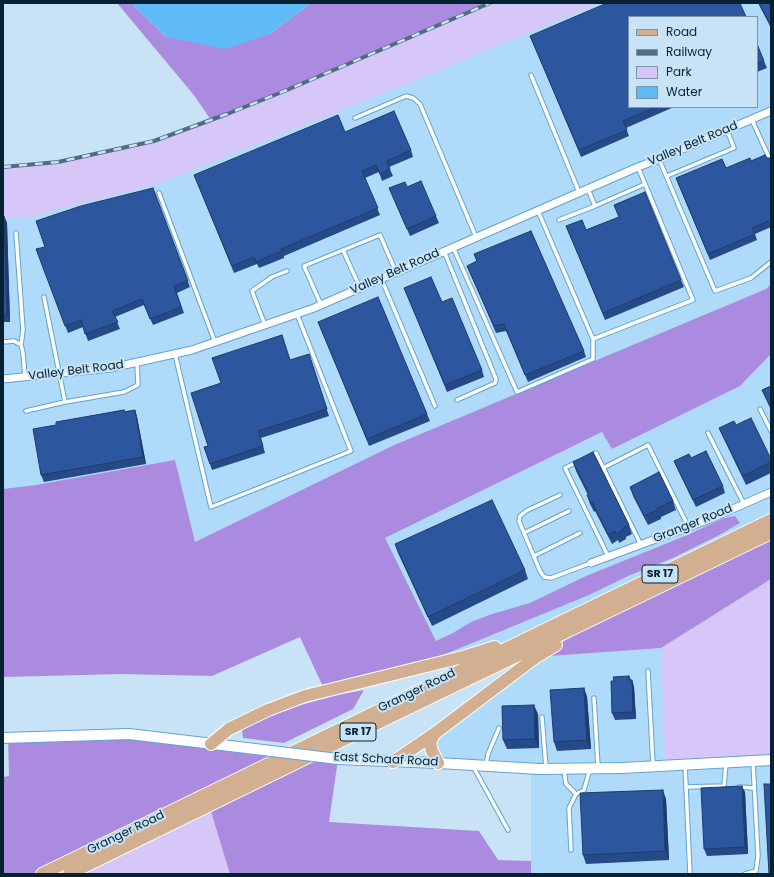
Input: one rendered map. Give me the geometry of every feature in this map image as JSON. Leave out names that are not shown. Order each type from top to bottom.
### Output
[{"type":"main road","name":"Granger Road","points":[[42,874],[771,520]]},
{"type":"main road","name":"Granger Road","points":[[70,874],[398,713],[771,534]]},
{"type":"main road","points":[[393,762],[434,734],[550,648],[648,593]]},
{"type":"main road","points":[[211,744],[229,728],[268,710],[305,696],[463,657],[550,628]]},
{"type":"main road","points":[[434,734],[430,743],[438,763]]},
{"type":"street","name":"Valley Belt Road","points":[[3,379],[112,368],[192,350],[297,314],[771,111]]},
{"type":"street","name":"Granger Road","points":[[591,563],[710,519],[771,492]]},
{"type":"street","name":"East Schaaf Road","points":[[3,738],[129,734],[338,759],[546,769],[653,766],[771,760]]},
{"type":"lane","points":[[531,75],[580,193]]},
{"type":"lane","points":[[355,118],[406,96],[413,98],[420,104],[476,237]]},
{"type":"lane","points":[[752,120],[771,162]]},
{"type":"lane","points":[[667,176],[734,148],[727,130]]},
{"type":"lane","points":[[659,159],[715,291],[751,278],[771,262]]},
{"type":"lane","points":[[593,340],[693,300],[638,167]]},
{"type":"lane","points":[[559,220],[645,184]]},
{"type":"lane","points":[[588,189],[595,206]]},
{"type":"lane","points":[[159,193],[215,342]]},
{"type":"lane","points":[[453,247],[517,392],[593,359],[593,340],[538,211]]},
{"type":"lane","points":[[16,233],[23,330],[21,344],[25,377]]},
{"type":"lane","points":[[320,305],[304,266],[380,235],[396,272]]},
{"type":"lane","points":[[343,250],[360,288]]},
{"type":"lane","points":[[444,251],[496,378],[495,383],[457,400]]},
{"type":"lane","points":[[264,325],[252,291],[272,277],[287,271]]},
{"type":"lane","points":[[381,278],[435,406]]},
{"type":"lane","points":[[44,297],[65,402]]},
{"type":"lane","points":[[175,354],[211,507],[350,451],[297,314]]},
{"type":"lane","points":[[3,342],[14,341],[21,344]]},
{"type":"lane","points":[[26,410],[124,392],[138,385],[137,362]]},
{"type":"lane","points":[[760,409],[771,431]]},
{"type":"lane","points":[[708,433],[744,504]]},
{"type":"lane","points":[[603,468],[648,445],[688,526]]},
{"type":"lane","points":[[608,556],[565,468],[596,453],[641,545]]},
{"type":"lane","points":[[560,495],[526,511],[520,516],[519,521],[540,571],[544,577],[551,578],[591,563]]},
{"type":"lane","points":[[524,533],[569,511]]},
{"type":"lane","points":[[534,556],[580,533]]},
{"type":"lane","points":[[648,671],[653,766]]},
{"type":"lane","points":[[571,850],[569,808],[576,794],[584,790],[594,768],[594,698]]},
{"type":"lane","points":[[542,717],[546,769]]},
{"type":"lane","points":[[486,766],[488,754],[499,728]]},
{"type":"lane","points":[[745,874],[756,871],[758,856],[753,761]]},
{"type":"lane","points":[[724,786],[726,762]]},
{"type":"lane","points":[[685,764],[689,874]]},
{"type":"lane","points":[[472,765],[508,830]]},
{"type":"lane","points":[[563,769],[566,784],[576,794]]},
{"type":"lane","points":[[686,787],[724,786],[754,788]]},
{"type":"shaded area","points":[[117,3],[133,3],[135,7],[166,37],[270,34],[311,3],[490,3],[287,90],[211,120],[193,94]]},
{"type":"shaded area","points":[[599,3],[771,3],[771,284],[766,289],[392,446],[195,542],[36,485],[3,489],[3,218],[29,217],[160,183],[404,85]]},
{"type":"shaded area","points":[[771,284],[771,354],[740,386],[612,449],[602,432],[385,538],[436,641],[471,622],[530,603],[586,576],[685,536],[724,518],[735,516],[740,523],[719,535],[673,558],[628,576],[589,595],[443,655],[446,661],[325,691],[300,637],[212,676],[122,674],[3,677],[3,489],[36,485],[175,460],[195,542],[392,446],[766,289]]},
{"type":"shaded area","points":[[771,354],[771,520],[550,628],[482,651],[446,661],[385,538],[603,432],[612,449],[740,386]]},
{"type":"shaded area","points":[[771,533],[771,579],[661,648],[536,657],[648,593]]},
{"type":"shaded area","points":[[661,648],[666,765],[771,760],[771,874],[531,874],[531,769],[438,763],[434,734],[536,657]]},
{"type":"shaded area","points":[[364,690],[353,709],[284,743],[243,738],[242,730],[255,722],[297,706],[337,695]]},
{"type":"shaded area","points":[[129,734],[290,753],[42,874],[3,874],[3,777],[9,776],[8,738]]},
{"type":"shaded area","points":[[310,755],[338,759],[329,822],[479,831],[498,860],[531,861],[531,874],[230,874],[209,805]]},
{"type":"green space","points":[[490,3],[599,3],[404,85],[160,183],[29,217],[3,218],[3,167],[58,162],[154,141],[287,90]]},
{"type":"green space","points":[[771,579],[771,760],[665,765],[661,648]]},
{"type":"green space","points":[[209,805],[230,874],[69,874]]},
{"type":"water","points":[[133,3],[311,3],[270,34],[225,49],[166,37],[135,7]]},
{"type":"building","points":[[607,3],[740,3],[746,16],[628,16],[628,108],[654,108],[623,121],[627,130],[579,150],[530,36]]},
{"type":"building","points":[[759,3],[771,3],[771,26]]},
{"type":"building","points":[[758,46],[764,61],[758,64]]},
{"type":"building","points":[[394,111],[411,150],[387,161],[390,169],[380,174],[376,165],[362,171],[378,208],[281,249],[282,251],[256,262],[254,257],[232,266],[194,175],[338,115],[345,132]]},
{"type":"building","points":[[765,155],[767,158],[771,157],[771,220],[752,228],[755,234],[708,254],[676,178],[722,159],[726,168],[750,158],[751,161]]},
{"type":"building","points":[[421,181],[436,216],[407,229],[389,188],[405,182],[407,187]]},
{"type":"building","points":[[153,188],[188,281],[174,286],[181,307],[150,319],[142,299],[112,311],[118,322],[85,334],[81,320],[65,326],[36,249],[45,247],[36,221],[81,206]]},
{"type":"building","points":[[645,192],[681,280],[603,313],[566,226],[582,220],[586,230],[619,217],[614,205]]},
{"type":"building","points":[[4,216],[7,315],[3,315]]},
{"type":"building","points":[[531,231],[584,351],[525,375],[504,324],[494,326],[467,266],[477,261],[474,254]]},
{"type":"building","points":[[431,277],[442,302],[452,298],[482,370],[445,385],[404,288]]},
{"type":"building","points":[[378,297],[427,414],[367,439],[318,322]]},
{"type":"building","points":[[282,335],[290,360],[309,354],[327,409],[258,431],[263,446],[210,464],[204,447],[208,446],[191,393],[221,383],[212,358]]},
{"type":"building","points":[[771,386],[771,408],[762,390]]},
{"type":"building","points":[[124,410],[124,412],[135,410],[143,457],[41,475],[33,429],[56,425],[56,422]]},
{"type":"building","points":[[751,418],[771,459],[771,462],[743,476],[719,428],[734,421],[736,425]]},
{"type":"building","points":[[706,451],[723,486],[693,500],[674,461],[689,454],[691,458]]},
{"type":"building","points":[[593,452],[629,525],[616,534],[615,531],[608,535],[587,495],[589,494],[573,462]]},
{"type":"building","points":[[659,472],[673,501],[644,516],[630,487]]},
{"type":"building","points":[[492,500],[525,570],[428,617],[395,544]]},
{"type":"building","points":[[629,676],[629,680],[632,680],[633,712],[612,713],[611,681],[614,681],[613,677]]},
{"type":"building","points":[[584,688],[587,740],[554,742],[550,690]]},
{"type":"building","points":[[534,705],[535,739],[503,740],[502,706]]},
{"type":"building","points":[[764,784],[771,784],[771,874],[769,874]]},
{"type":"building","points":[[742,786],[745,847],[704,849],[701,788]]},
{"type":"building","points":[[663,790],[665,851],[583,855],[580,793]]},
{"type":"railway","points":[[3,167],[58,162],[154,141],[287,90],[490,3]]}]
